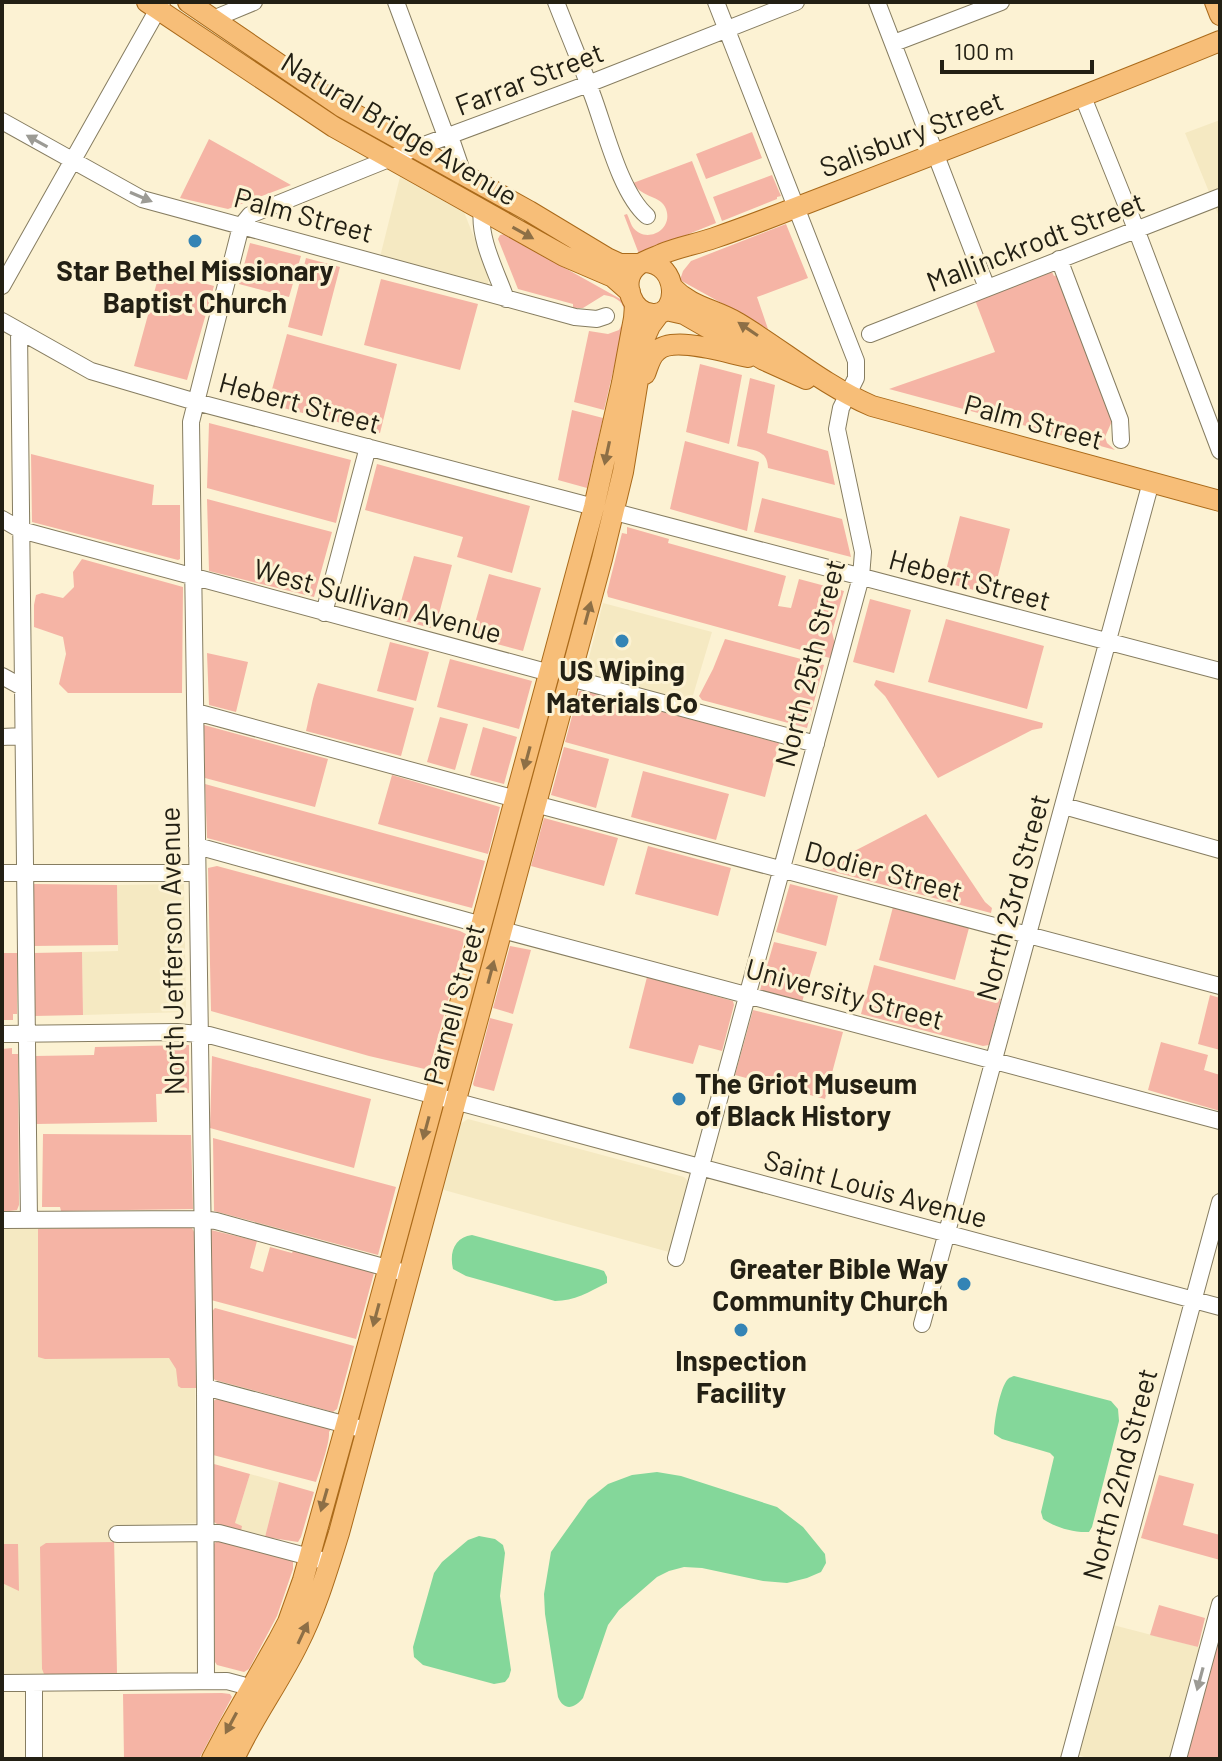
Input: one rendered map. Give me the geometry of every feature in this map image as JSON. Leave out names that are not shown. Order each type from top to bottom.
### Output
[{"type":"main road","name":"Natural Bridge Avenue","points":[[188,2],[342,107],[614,262],[626,265],[642,263]]},
{"type":"main road","points":[[1215,2],[1220,15]]},
{"type":"main road","name":"Natural Bridge Avenue","points":[[156,4],[334,127],[564,256],[613,277],[632,298]]},
{"type":"main road","points":[[156,4],[183,12],[235,45],[273,59]]},
{"type":"main road","name":"Salisbury Street","points":[[642,263],[1083,97],[1220,41]]},
{"type":"main road","points":[[282,92],[366,131],[416,148]]},
{"type":"main road","points":[[390,158],[440,174],[492,200],[529,211]]},
{"type":"main road","name":"Salisbury Street","points":[[671,283],[673,267],[681,257],[710,239]]},
{"type":"main road","points":[[642,263],[660,265],[688,302],[742,325],[842,392],[764,360],[684,314],[648,314],[632,298],[630,277],[642,263]]},
{"type":"main road","points":[[662,312],[671,300],[671,283]]},
{"type":"main road","name":"Parnell Street","points":[[526,802],[550,673],[594,507],[622,383],[634,318],[632,298]]},
{"type":"main road","name":"Parnell Street","points":[[259,1694],[288,1622],[409,1274],[455,1101],[492,927],[526,802],[570,678],[615,512],[645,337],[662,312]]},
{"type":"main road","points":[[634,409],[650,360],[665,346],[690,345],[764,360]]},
{"type":"main road","name":"Palm Street","points":[[842,392],[884,410],[1220,501]]},
{"type":"main road","name":"Parnell Street","points":[[259,1694],[310,1619],[330,1562],[389,1268],[469,972],[492,927]]},
{"type":"main road","points":[[455,1101],[452,1080],[463,1031],[469,972]]},
{"type":"main road","points":[[212,1759],[259,1694]]},
{"type":"main road","points":[[234,1759],[259,1694]]},
{"type":"street","points":[[213,19],[254,2]]},
{"type":"street","points":[[396,2],[463,174]]},
{"type":"street","points":[[556,2],[626,187],[647,216]]},
{"type":"street","name":"North 25th Street","points":[[676,1258],[861,577],[863,552],[837,429],[842,392],[857,373],[856,361],[716,2]]},
{"type":"street","name":"Farrar Street","points":[[241,226],[250,215],[390,158],[796,2]]},
{"type":"street","points":[[877,2],[987,288]]},
{"type":"street","points":[[894,43],[1001,2]]},
{"type":"street","points":[[2,286],[156,4]]},
{"type":"street","points":[[1083,97],[1220,451]]},
{"type":"street","name":"Palm Street","points":[[2,121],[142,199],[575,317],[606,316]]},
{"type":"street","name":"Mallinckrodt Street","points":[[870,334],[1220,197]]},
{"type":"street","points":[[482,210],[483,235],[506,299]]},
{"type":"street","name":"North Jefferson Avenue","points":[[206,1681],[205,1387],[191,422],[241,226]]},
{"type":"street","points":[[1059,259],[1120,420],[1121,440]]},
{"type":"street","name":"Hebert Street","points":[[2,321],[91,371],[196,402],[594,507]]},
{"type":"street","points":[[19,331],[29,1220]]},
{"type":"street","points":[[324,613],[368,447]]},
{"type":"street","name":"North 23rd Street","points":[[922,1324],[1151,482]]},
{"type":"street","name":"Hebert Street","points":[[615,512],[1220,671]]},
{"type":"street","name":"West Sullivan Avenue","points":[[2,519],[21,530],[550,673]]},
{"type":"street","points":[[2,676],[22,687]]},
{"type":"street","points":[[570,678],[816,744]]},
{"type":"street","name":"Dodier Street","points":[[196,712],[1220,986]]},
{"type":"street","points":[[2,737],[23,736]]},
{"type":"street","points":[[1064,806],[1220,850]]},
{"type":"street","name":"University Street","points":[[197,846],[1220,1121]]},
{"type":"street","points":[[2,873],[197,873]]},
{"type":"street","name":"Saint Louis Avenue","points":[[2,1034],[200,1033],[1220,1307]]},
{"type":"street","name":"North 22nd Street","points":[[1069,1759],[1220,1202]]},
{"type":"street","points":[[2,1220],[202,1219],[409,1274]]},
{"type":"street","points":[[205,1387],[356,1428]]},
{"type":"street","points":[[117,1534],[223,1533],[330,1562]]},
{"type":"street","points":[[1178,1759],[1220,1604]]},
{"type":"street","points":[[2,1683],[233,1682],[259,1694]]},
{"type":"street","points":[[34,1683],[34,1759]]},
{"type":"shaded area","points":[[1220,120],[1220,219],[1185,133]]},
{"type":"shaded area","points":[[752,132],[762,158],[706,179],[696,154]]},
{"type":"shaded area","points":[[209,139],[291,185],[228,209],[180,198]]},
{"type":"shaded area","points":[[692,161],[716,223],[639,254],[624,215],[627,214],[637,232],[650,235],[662,229],[667,217],[664,205],[633,183]]},
{"type":"shaded area","points":[[772,175],[781,196],[722,221],[713,197]]},
{"type":"shaded area","points":[[400,177],[464,212],[489,275],[488,284],[380,257]]},
{"type":"shaded area","points":[[786,224],[808,278],[757,297],[768,329],[680,280],[691,261]]},
{"type":"shaded area","points":[[504,234],[624,301],[627,312],[604,410],[574,402],[589,331],[608,334],[619,330],[624,307],[617,299],[604,295],[583,308],[573,308],[573,304],[518,289],[498,239]]},
{"type":"shaded area","points":[[250,243],[301,256],[289,297],[239,284]]},
{"type":"shaded area","points":[[306,258],[340,267],[322,336],[288,327]]},
{"type":"shaded area","points":[[160,271],[214,286],[187,380],[134,366]]},
{"type":"shaded area","points":[[1052,272],[1054,276],[1058,275],[1112,421],[1105,437],[1115,450],[889,389],[995,352],[975,300]]},
{"type":"shaded area","points":[[381,279],[478,304],[460,370],[364,345]]},
{"type":"shaded area","points":[[287,334],[397,364],[380,433],[268,404]]},
{"type":"shaded area","points":[[700,364],[742,375],[729,444],[686,432]]},
{"type":"shaded area","points":[[750,378],[775,385],[767,433],[828,451],[835,485],[768,468],[762,454],[737,446]]},
{"type":"shaded area","points":[[572,410],[603,418],[587,488],[558,480]]},
{"type":"shaded area","points":[[209,423],[351,460],[336,523],[207,488]]},
{"type":"shaded area","points":[[685,441],[759,462],[747,531],[670,509]]},
{"type":"shaded area","points":[[31,454],[154,485],[152,505],[180,505],[180,559],[32,522]]},
{"type":"shaded area","points":[[377,464],[530,506],[512,573],[457,557],[463,537],[365,510]]},
{"type":"shaded area","points":[[762,498],[842,519],[851,557],[754,532]]},
{"type":"shaded area","points":[[207,499],[332,532],[314,597],[209,571]]},
{"type":"shaded area","points":[[960,516],[1010,529],[993,595],[943,582]]},
{"type":"shaded area","points":[[627,527],[669,539],[668,543],[786,576],[778,606],[791,608],[799,579],[844,591],[832,632],[835,644],[830,658],[608,597],[622,533],[627,534]]},
{"type":"shaded area","points":[[414,556],[452,565],[435,629],[396,619]]},
{"type":"shaded area","points":[[82,559],[183,587],[182,693],[68,693],[59,684],[66,654],[63,637],[34,627],[34,605],[36,595],[42,593],[63,598],[74,587],[73,572]]},
{"type":"shaded area","points":[[489,574],[541,588],[523,651],[471,637]]},
{"type":"shaded area","points":[[870,599],[911,610],[894,673],[853,662]]},
{"type":"shaded area","points":[[603,603],[712,632],[691,702],[585,673]]},
{"type":"shaded area","points":[[946,619],[1044,646],[1027,709],[928,682]]},
{"type":"shaded area","points":[[725,639],[824,665],[807,728],[702,700],[699,696]]},
{"type":"shaded area","points":[[390,642],[429,652],[416,701],[377,691]]},
{"type":"shaded area","points":[[207,653],[248,662],[236,712],[209,705]]},
{"type":"shaded area","points":[[450,659],[532,681],[519,729],[437,707]]},
{"type":"shaded area","points":[[876,680],[1043,723],[1042,728],[1032,730],[938,778],[885,696],[874,685]]},
{"type":"shaded area","points":[[318,683],[414,708],[401,756],[306,731]]},
{"type":"shaded area","points":[[579,691],[779,743],[765,797],[565,742]]},
{"type":"shaded area","points":[[440,717],[468,724],[455,770],[427,762]]},
{"type":"shaded area","points":[[204,725],[328,759],[315,807],[205,778]]},
{"type":"shaded area","points":[[483,727],[517,737],[504,784],[470,775]]},
{"type":"shaded area","points":[[564,747],[609,759],[596,808],[551,795]]},
{"type":"shaded area","points":[[643,771],[729,794],[716,840],[631,817]]},
{"type":"shaded area","points":[[392,775],[500,807],[488,854],[378,824]]},
{"type":"shaded area","points":[[205,784],[485,861],[472,908],[207,838]]},
{"type":"shaded area","points":[[926,814],[992,908],[991,913],[823,869],[824,864]]},
{"type":"shaded area","points":[[544,818],[618,838],[604,886],[531,866]]},
{"type":"shaded area","points":[[648,846],[731,868],[718,916],[635,894]]},
{"type":"shaded area","points":[[217,866],[466,934],[429,1070],[211,1011],[208,868]]},
{"type":"shaded area","points":[[32,884],[117,885],[118,945],[32,946]]},
{"type":"shaded area","points":[[184,884],[186,1012],[83,1015],[82,952],[118,951],[117,885]]},
{"type":"shaded area","points":[[790,884],[838,896],[826,946],[776,932]]},
{"type":"shaded area","points":[[893,907],[969,928],[955,980],[879,960]]},
{"type":"shaded area","points":[[774,942],[817,952],[802,1002],[760,990]]},
{"type":"shaded area","points":[[510,946],[531,950],[513,1014],[493,1008]]},
{"type":"shaded area","points":[[82,952],[83,1015],[34,1016],[33,953]]},
{"type":"shaded area","points":[[2,953],[17,953],[17,1014],[13,1014],[13,1020],[2,1020]]},
{"type":"shaded area","points":[[874,965],[1001,999],[989,1045],[861,1014]]},
{"type":"shaded area","points":[[647,977],[733,1001],[722,1051],[699,1045],[693,1064],[629,1048]]},
{"type":"shaded area","points":[[1210,995],[1220,998],[1220,1050],[1198,1044]]},
{"type":"shaded area","points":[[753,1010],[843,1032],[825,1099],[735,1075]]},
{"type":"shaded area","points":[[490,1018],[513,1024],[494,1091],[473,1084]]},
{"type":"shaded area","points":[[1161,1042],[1208,1055],[1204,1070],[1220,1075],[1220,1111],[1148,1090]]},
{"type":"shaded area","points":[[189,1045],[189,1093],[156,1094],[157,1122],[36,1124],[35,1056],[94,1055],[95,1047]]},
{"type":"shaded area","points":[[12,1048],[12,1054],[18,1054],[19,1205],[17,1210],[2,1212],[2,1049]]},
{"type":"shaded area","points":[[212,1056],[371,1099],[354,1168],[210,1128]]},
{"type":"shaded area","points":[[468,1119],[684,1177],[688,1189],[669,1252],[444,1190],[460,1124]]},
{"type":"shaded area","points":[[43,1134],[191,1135],[193,1209],[61,1211],[60,1207],[42,1207]]},
{"type":"shaded area","points":[[213,1138],[396,1187],[378,1255],[214,1211]]},
{"type":"shaded area","points":[[186,1226],[194,1231],[196,1523],[114,1526],[117,1674],[2,1676],[2,1229]]},
{"type":"shaded area","points":[[186,1226],[194,1232],[196,1388],[178,1386],[176,1369],[169,1358],[38,1357],[38,1229]]},
{"type":"shaded area","points":[[211,1230],[257,1241],[250,1268],[263,1272],[270,1247],[374,1273],[356,1339],[211,1300]]},
{"type":"shaded area","points":[[472,1235],[604,1271],[607,1283],[575,1298],[555,1301],[466,1276],[453,1269],[452,1257],[457,1242]]},
{"type":"shaded area","points":[[215,1308],[354,1346],[337,1409],[333,1412],[215,1380],[212,1311]]},
{"type":"shaded area","points":[[1014,1376],[1111,1401],[1118,1409],[1119,1421],[1089,1532],[1064,1529],[1043,1519],[1041,1512],[1054,1457],[994,1434],[1002,1389]]},
{"type":"shaded area","points":[[219,1398],[331,1429],[316,1482],[213,1455],[213,1401]]},
{"type":"shaded area","points":[[214,1464],[250,1474],[235,1523],[242,1526],[241,1531],[214,1522]]},
{"type":"shaded area","points":[[657,1472],[681,1476],[777,1507],[803,1527],[825,1554],[826,1563],[821,1572],[787,1583],[684,1567],[657,1577],[619,1610],[608,1625],[583,1698],[573,1706],[566,1706],[558,1697],[545,1614],[544,1594],[551,1552],[588,1500],[608,1484],[632,1475]]},
{"type":"shaded area","points":[[250,1474],[279,1482],[265,1537],[233,1529]]},
{"type":"shaded area","points":[[1159,1475],[1194,1484],[1183,1525],[1220,1535],[1220,1560],[1141,1538]]},
{"type":"shaded area","points":[[279,1482],[314,1492],[298,1542],[265,1537]]},
{"type":"shaded area","points":[[479,1536],[495,1539],[503,1545],[505,1553],[500,1596],[511,1670],[505,1682],[494,1684],[423,1665],[414,1657],[413,1647],[434,1573],[468,1540]]},
{"type":"shaded area","points":[[218,1540],[293,1561],[277,1616],[249,1669],[244,1672],[215,1662],[214,1544]]},
{"type":"shaded area","points":[[114,1542],[117,1674],[44,1674],[40,1547],[46,1543]]},
{"type":"shaded area","points":[[2,1544],[18,1544],[19,1591],[2,1583]]},
{"type":"shaded area","points":[[1159,1605],[1205,1618],[1198,1647],[1150,1635]]},
{"type":"shaded area","points":[[1113,1625],[1202,1648],[1172,1759],[1089,1759],[1079,1755]]},
{"type":"shaded area","points":[[1220,1626],[1220,1759],[1184,1759]]},
{"type":"shaded area","points":[[222,1693],[232,1697],[199,1759],[124,1759],[123,1694]]},
{"type":"place","name":"Star Bethel Missionary Baptist Church","points":[[195,241]]},
{"type":"place","name":"US Wiping Materials Co","points":[[622,641]]},
{"type":"place","name":"The Griot Museum of Black History","points":[[679,1099]]},
{"type":"place","name":"Greater Bible Way Community Church","points":[[964,1284]]},
{"type":"place","name":"Inspection Facility","points":[[741,1330]]}]
